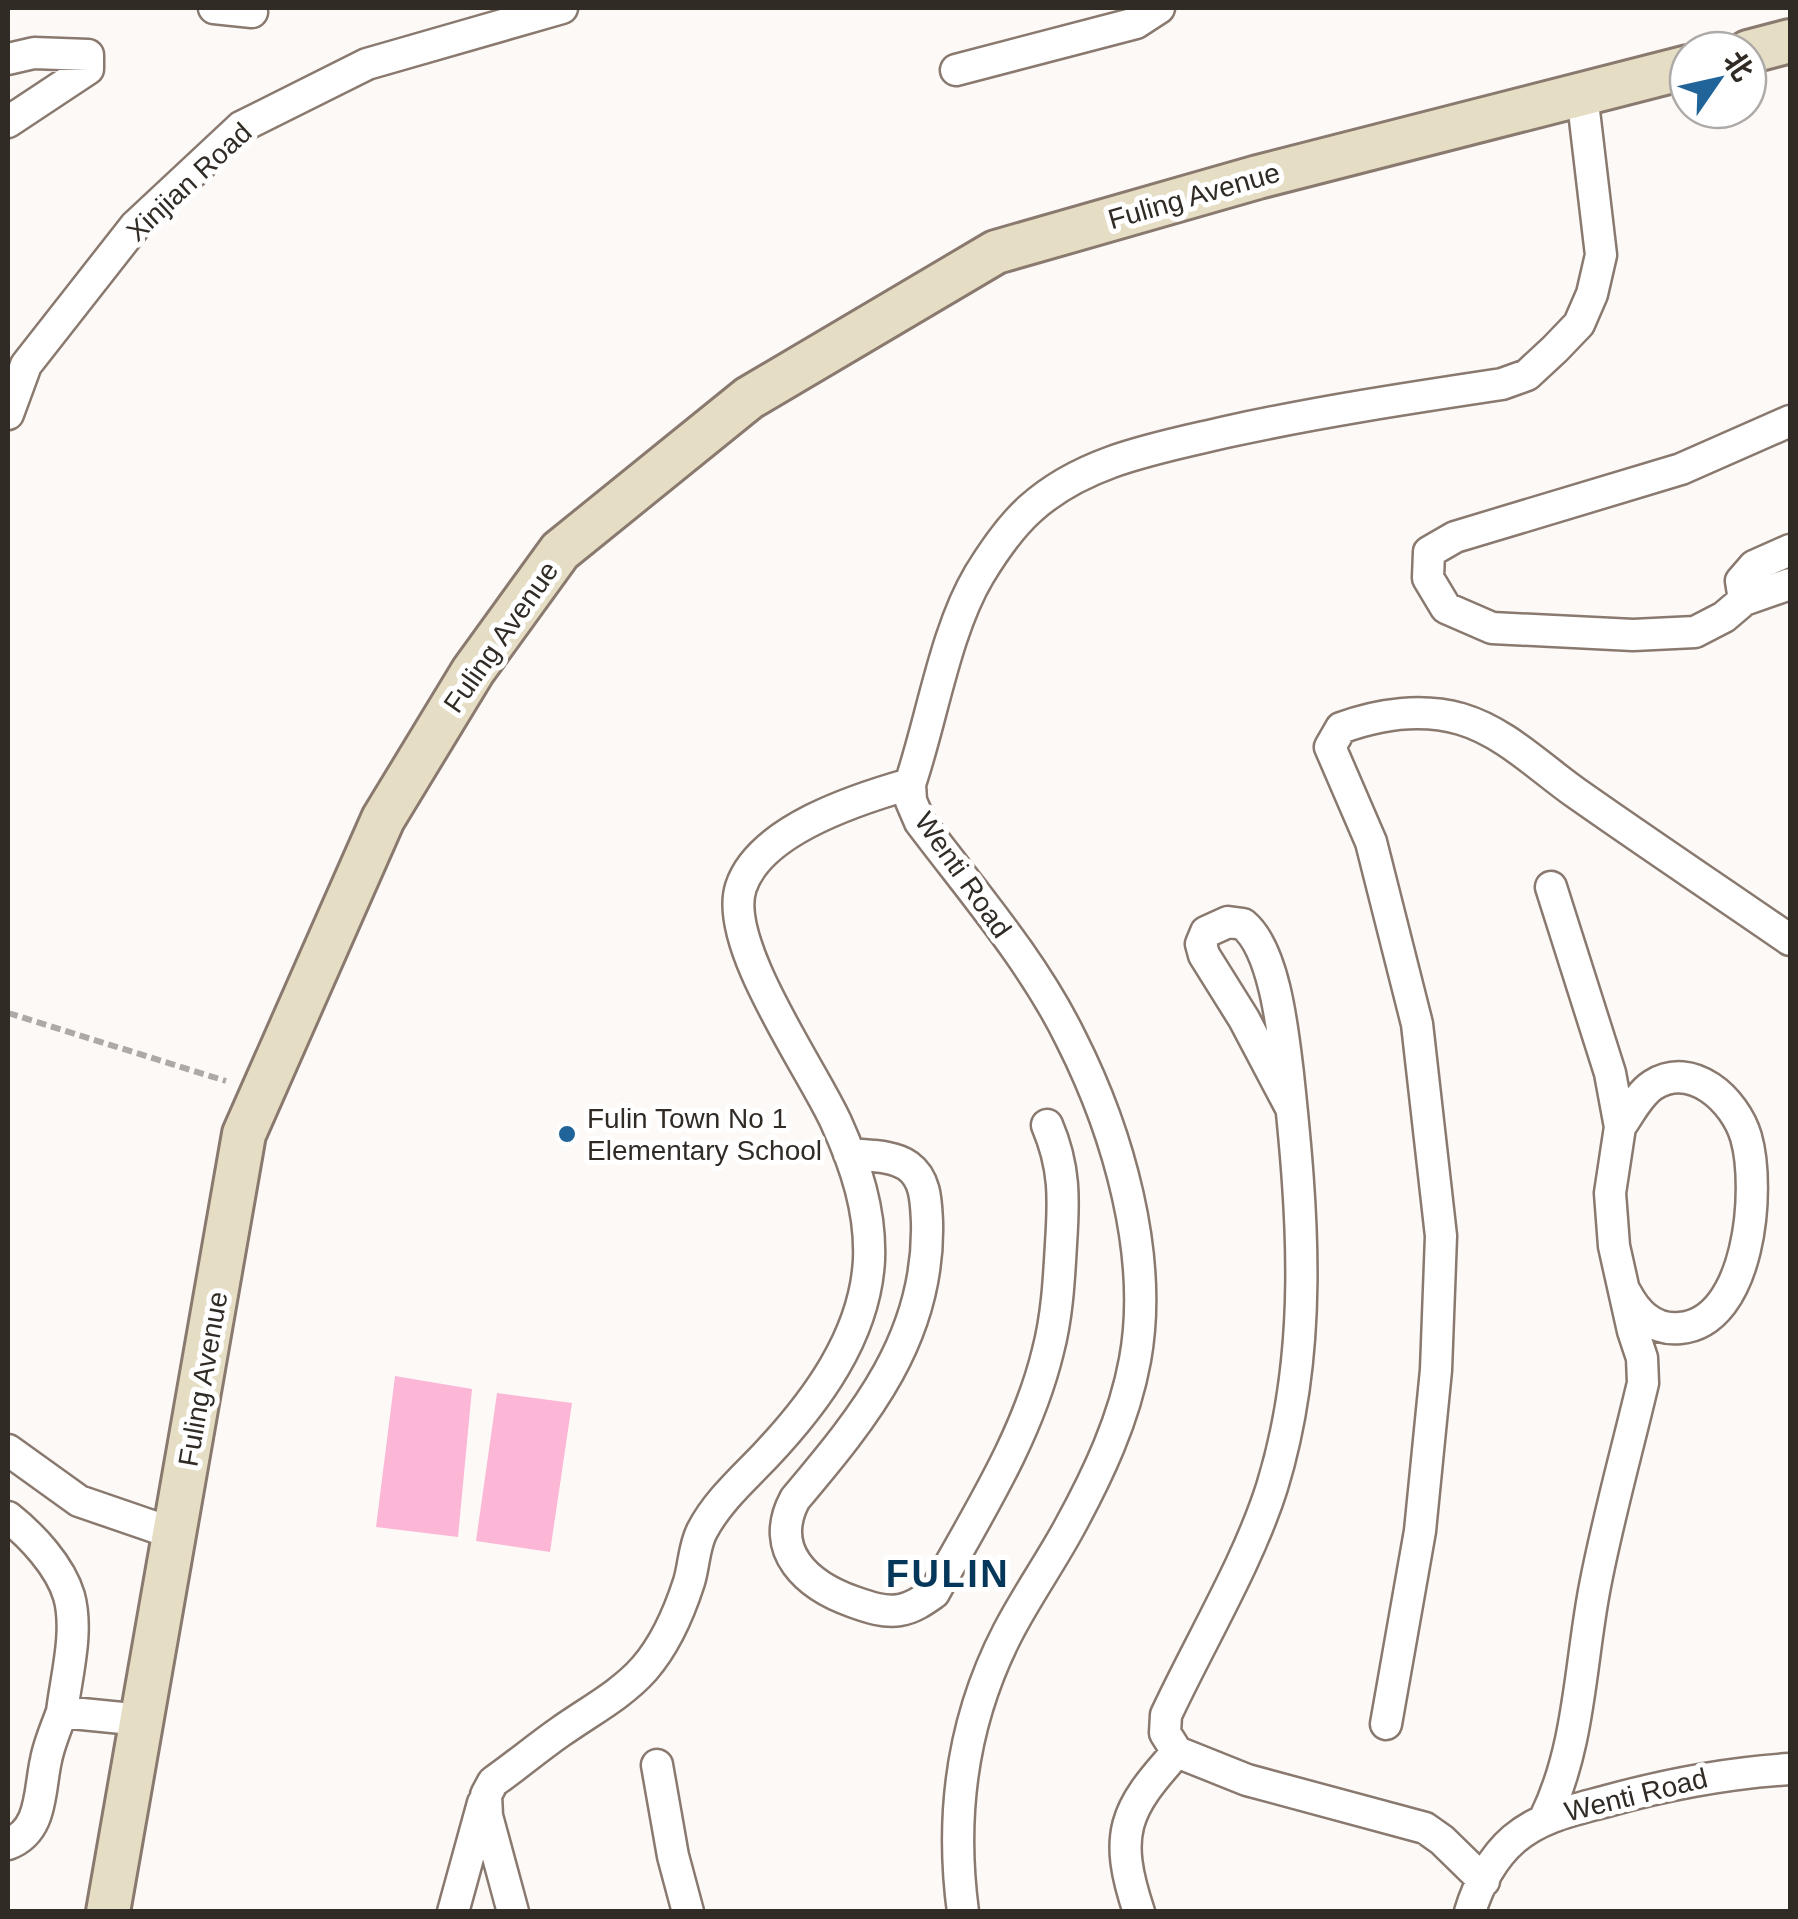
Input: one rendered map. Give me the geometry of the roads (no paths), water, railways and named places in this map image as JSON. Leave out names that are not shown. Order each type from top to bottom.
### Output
[{"type":"main road","name":"Fuling Avenue","points":[[108,1912],[244,1134],[383,819],[473,670],[560,551],[748,398],[996,252],[1258,177],[1668,72]]},
{"type":"street","points":[[214,8],[252,12]]},
{"type":"street","name":"Xinjian Road","points":[[8,414],[26,365],[136,226],[241,128],[367,64],[562,8]]},
{"type":"street","points":[[956,70],[1136,23],[1159,8]]},
{"type":"street","points":[[8,59],[34,54],[88,55],[88,69],[8,122]]},
{"type":"street","name":"Wenti Road","points":[[963,1912],[958,1807],[978,1703],[1008,1633],[1101,1466],[1123,1408],[1135,1358],[1142,1296],[1115,1142],[1071,1038],[1012,946],[920,822],[912,801],[910,784],[954,636],[977,578],[1005,538],[1031,508],[1088,472],[1134,453],[1317,412],[1502,384],[1526,375],[1579,324],[1592,294],[1601,255],[1582,94]]},
{"type":"street","points":[[1790,421],[1681,469],[1455,537],[1430,552],[1428,578],[1446,608],[1492,628],[1633,636],[1695,632],[1724,617],[1744,600],[1790,584]]},
{"type":"street","points":[[1744,600],[1742,581],[1754,566],[1790,550]]},
{"type":"street","points":[[1386,1724],[1420,1531],[1436,1370],[1440,1236],[1417,1024],[1371,842],[1330,747],[1341,728],[1372,716],[1427,714],[1461,720],[1500,736],[1790,940]]},
{"type":"street","points":[[452,1912],[493,1782],[611,1698],[661,1648],[689,1581],[706,1524],[812,1399],[850,1340],[866,1278],[869,1220],[835,1120],[757,973],[740,919],[740,890],[749,870],[789,833],[867,796],[910,784]]},
{"type":"street","points":[[1545,1818],[1558,1791],[1570,1748],[1595,1583],[1643,1384],[1642,1358],[1614,1246],[1610,1193],[1620,1127],[1610,1073],[1551,887]]},
{"type":"street","points":[[1291,1108],[1204,955],[1201,944],[1206,932],[1228,922],[1243,924],[1252,931],[1268,966],[1286,1057],[1301,1200],[1300,1347],[1293,1410],[1270,1491],[1247,1549],[1166,1714],[1165,1732],[1177,1752],[1247,1780],[1425,1828],[1484,1881]]},
{"type":"street","points":[[1620,1127],[1650,1087],[1680,1077],[1696,1079],[1710,1087],[1738,1119],[1750,1160],[1748,1233],[1739,1274],[1724,1303],[1699,1322],[1669,1328],[1642,1316],[1623,1286]]},
{"type":"street","points":[[849,1154],[899,1160],[913,1169],[922,1186],[927,1239],[919,1298],[903,1349],[884,1386],[795,1499],[788,1512],[786,1531],[789,1551],[814,1584],[873,1608],[898,1611],[934,1593],[1002,1470],[1031,1405],[1049,1350],[1059,1282],[1064,1196],[1059,1153],[1046,1125]]},
{"type":"street","points":[[8,1450],[80,1500],[176,1534]]},
{"type":"street","points":[[8,1517],[46,1556],[69,1596],[72,1640],[62,1712],[46,1757],[37,1815],[22,1839],[8,1844]]},
{"type":"street","points":[[62,1712],[142,1720]]},
{"type":"street","points":[[1140,1912],[1124,1852],[1128,1820],[1142,1790],[1177,1752]]},
{"type":"street","points":[[657,1766],[673,1856],[688,1912]]},
{"type":"street","name":"Wenti Road","points":[[1470,1912],[1496,1858],[1515,1838],[1545,1818],[1726,1773],[1790,1769]]},
{"type":"street","points":[[486,1796],[487,1816],[513,1912]]},
{"type":"street","points":[[1128,1872],[1139,1892],[1162,1912]]},
{"type":"place","name":"Fulin Town No 1 Elementary School","points":[[567,1134]]},
{"type":"district","name":"FULIN","points":[[948,1574]]}]
